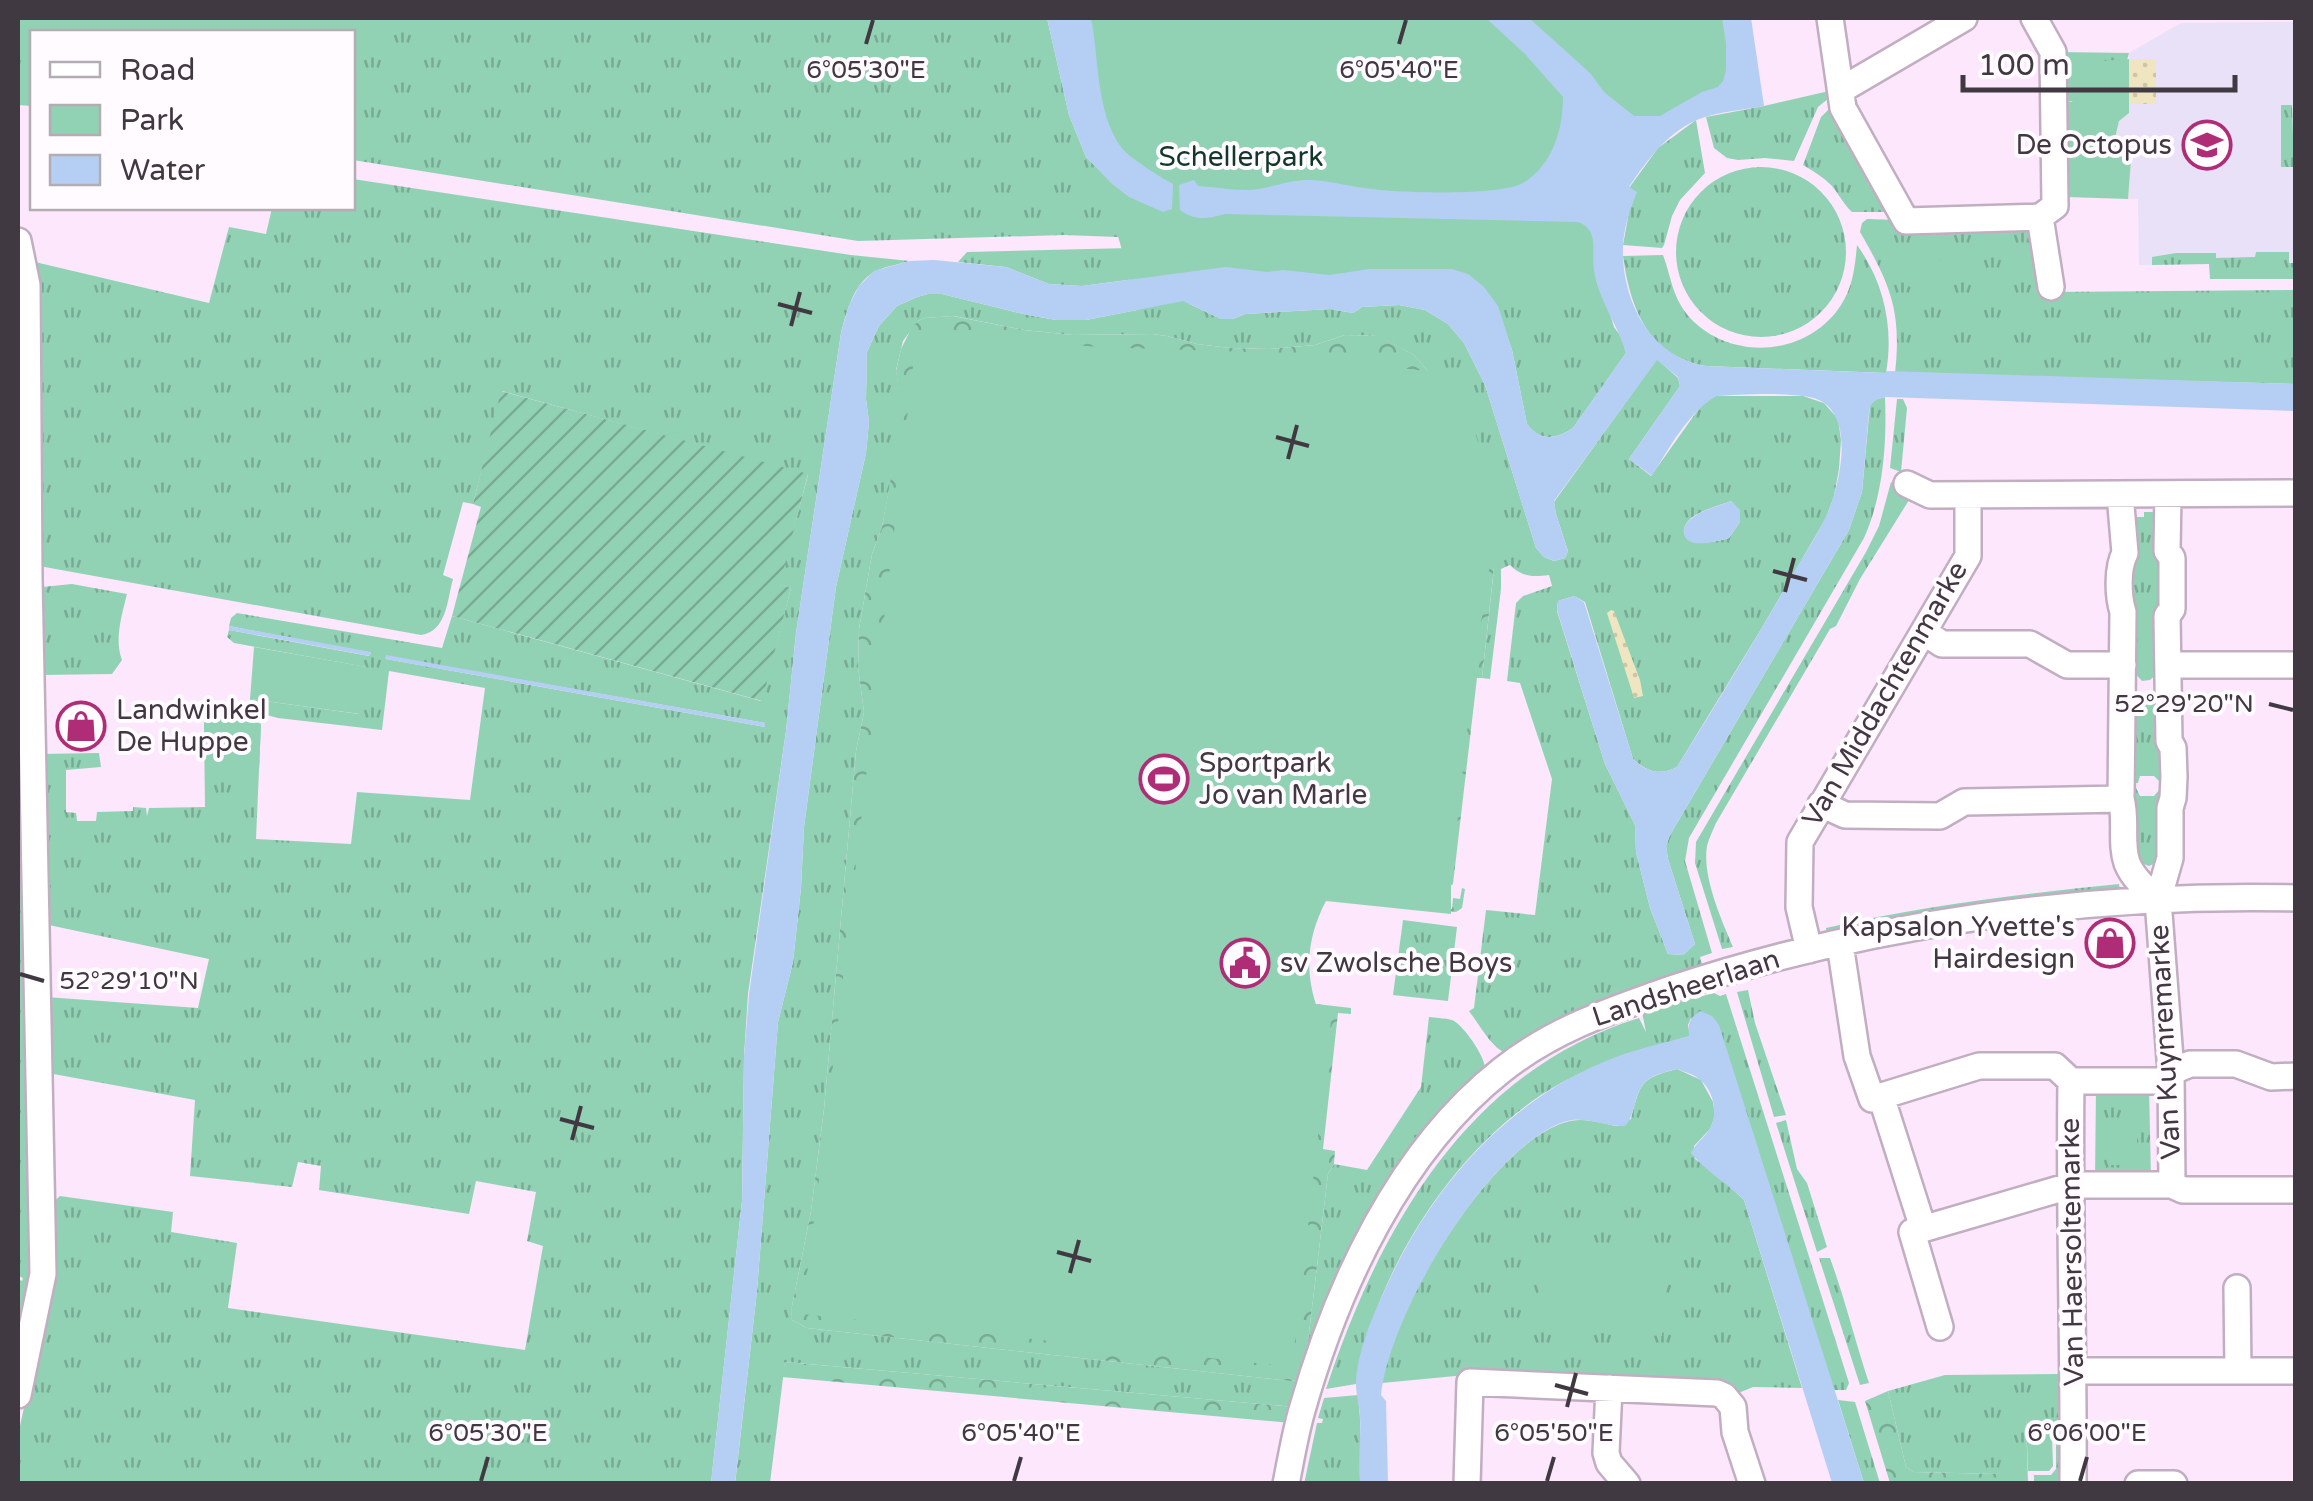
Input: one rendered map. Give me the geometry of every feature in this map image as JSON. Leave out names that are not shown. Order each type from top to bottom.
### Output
[{"type":"street","points":[[1830,18],[1844,108],[1906,220],[2040,217],[2055,206],[2054,65],[2052,52],[2034,18]]},
{"type":"street","points":[[1841,90],[1964,18]]},
{"type":"street","points":[[2040,217],[2051,286]]},
{"type":"street","points":[[18,241],[27,285],[43,1274],[18,1395]]},
{"type":"street","points":[[1907,484],[1930,495],[1968,496],[2296,493]]},
{"type":"street","points":[[2120,494],[2124,552],[2120,561],[2126,860],[2136,879],[2158,900],[2170,858],[2174,777],[2167,616],[2172,609],[2168,494]]},
{"type":"street","name":"Van Middachtenmarke","points":[[1809,950],[1799,907],[1800,842],[1968,556],[1968,496]]},
{"type":"street","points":[[1924,632],[1942,644],[2030,644],[2067,664],[2123,676],[2296,665]]},
{"type":"street","points":[[1821,804],[1845,815],[1940,816],[1964,802],[2122,799]]},
{"type":"street","points":[[2126,860],[2146,873],[2161,870],[2170,858]]},
{"type":"street","name":"Landsheerlaan","points":[[1286,1484],[1302,1410],[1336,1307],[1382,1217],[1438,1134],[1477,1092],[1515,1060],[1563,1030],[1725,971],[1933,924],[2158,900],[2296,898]]},
{"type":"street","name":"Van Kuynremarke","points":[[2158,900],[2172,1072],[2172,1184]]},
{"type":"street","points":[[1840,944],[1857,1056],[1872,1099],[1979,1066],[2055,1066],[2071,1080],[2163,1081],[2190,1064],[2236,1064],[2271,1076],[2296,1076]]},
{"type":"street","name":"Van Haersoltemarke","points":[[2071,1080],[2074,1484]]},
{"type":"street","points":[[1881,1096],[1924,1228]]},
{"type":"street","points":[[1940,1327],[1912,1232],[2072,1185],[2172,1184],[2184,1190],[2296,1190]]},
{"type":"street","points":[[2238,1288],[2238,1371]]},
{"type":"street","points":[[2074,1371],[2296,1371]]},
{"type":"street","points":[[1468,1484],[1470,1382],[1717,1393],[1730,1402],[1735,1413],[1735,1432],[1752,1484]]},
{"type":"street","points":[[1610,1388],[1606,1453],[1608,1463],[1626,1484]]},
{"type":"street","points":[[2138,1484],[2174,1484]]},
{"type":"shaded area","name":"De Octopus","points":[[2295,22],[2295,263],[2139,265],[2138,199],[2128,199],[2131,160],[2115,138],[2119,121],[2129,113],[2129,53],[2181,23]]},
{"type":"green space","points":[[18,18],[1047,18],[1069,115],[1086,157],[1171,239],[1064,235],[858,241],[355,160],[355,30],[30,30],[30,106],[18,105]]},
{"type":"green space","name":"Schellerpark","points":[[1057,18],[1736,18],[1747,91],[1628,136],[1613,295],[1242,297],[1139,311]]},
{"type":"green space","points":[[2060,52],[2129,53],[2115,77],[2072,102],[2066,101]]},
{"type":"green space","points":[[2129,59],[2129,113],[2119,121],[2115,138],[2131,160],[2128,199],[2066,197],[2066,101],[2072,102],[2074,98],[2073,63]]},
{"type":"green space","points":[[1829,91],[1829,98],[1818,107],[1794,161],[1738,160],[1727,158],[1714,148],[1706,117]]},
{"type":"green space","points":[[1833,105],[1893,212],[1852,212],[1831,185],[1803,165],[1821,117]]},
{"type":"green space","points":[[2281,105],[2292,105],[2294,167],[2281,167]]},
{"type":"green space","points":[[1696,120],[1705,173],[1680,200],[1664,245],[1623,245],[1636,192],[1629,188],[1658,148]]},
{"type":"green space","points":[[1761,167],[1794,173],[1821,192],[1840,219],[1846,252],[1840,285],[1821,312],[1794,331],[1761,337],[1728,331],[1701,312],[1682,285],[1676,252],[1682,219],[1701,192],[1728,173]]},
{"type":"green space","points":[[355,179],[910,261],[878,270],[863,281],[841,333],[748,994],[742,1201],[711,1483],[18,1484],[18,1435],[51,1283],[51,1204],[60,1196],[173,1212],[171,1232],[237,1243],[228,1308],[525,1350],[543,1246],[527,1241],[536,1192],[476,1181],[469,1214],[319,1190],[321,1166],[298,1162],[292,1187],[190,1176],[195,1100],[48,1073],[46,997],[198,1008],[209,959],[44,924],[39,754],[99,753],[101,767],[66,770],[66,812],[76,813],[77,821],[96,821],[97,812],[133,811],[133,807],[146,808],[147,816],[149,808],[205,807],[204,723],[216,713],[261,724],[256,839],[351,844],[357,792],[470,800],[485,688],[389,671],[382,730],[278,718],[251,711],[250,699],[359,714],[366,667],[234,643],[227,637],[229,630],[369,656],[371,653],[229,626],[237,613],[442,648],[452,616],[761,701],[791,588],[779,584],[808,475],[502,391],[473,504],[463,502],[443,575],[453,579],[447,605],[441,621],[430,632],[421,635],[39,566],[42,415],[35,262],[209,303],[229,227],[266,234],[272,210],[355,210]],"holes":[[[386,656],[765,723],[765,727],[386,659]]]},
{"type":"green space","points":[[1867,219],[2026,224],[2034,231],[2049,292],[2295,290],[2295,384],[1895,373],[1895,315],[1886,283],[1860,232]]},
{"type":"green space","points":[[1911,244],[1930,249],[1941,261],[1942,274],[1922,291],[1909,286],[1897,272],[1898,251]]},
{"type":"green space","points":[[1857,245],[1874,274],[1885,306],[1889,339],[1886,373],[1706,366],[1686,361],[1656,341],[1645,327],[1631,294],[1623,256],[1663,255],[1676,296],[1691,319],[1728,342],[1769,347],[1810,335],[1827,322],[1848,291]]},
{"type":"green space","points":[[1172,247],[1593,256],[1626,353],[1573,428],[1548,437],[1537,434],[1527,424],[1512,350],[1497,306],[1173,274],[1082,286],[1049,284],[1006,267],[958,262],[967,252]]},
{"type":"green space","points":[[2256,252],[2289,252],[2289,263],[2295,263],[2295,279],[2210,279],[2209,264],[2152,265],[2152,257],[2176,253],[2216,253],[2216,258],[2255,257]]},
{"type":"green space","points":[[942,294],[1056,320],[1086,320],[1183,301],[1221,319],[1330,309],[1353,313],[1362,307],[1399,305],[1425,310],[1448,324],[1464,343],[1485,385],[1536,548],[1554,561],[1565,558],[1568,551],[1554,502],[1657,359],[1678,378],[1680,386],[1629,459],[1651,476],[1695,414],[1716,396],[1803,396],[1824,403],[1838,419],[1841,440],[1834,496],[1826,518],[1677,767],[1654,771],[1633,759],[1585,602],[1574,596],[1558,601],[1557,611],[1605,764],[1635,825],[1636,852],[1650,908],[1668,954],[1683,955],[1695,944],[1668,859],[1666,846],[1670,835],[1849,530],[1862,492],[1870,405],[1885,397],[1882,469],[1876,505],[1864,538],[1689,838],[1685,861],[1712,953],[1700,957],[1702,964],[1637,986],[1633,993],[1569,1020],[1512,1052],[1495,1046],[1469,1011],[1474,1008],[1486,910],[1535,915],[1552,779],[1520,683],[1507,681],[1516,603],[1523,596],[1552,586],[1549,575],[1528,575],[1510,565],[1501,569],[1490,679],[1482,678],[1494,568],[1482,569],[1473,591],[1443,862],[1451,890],[1429,887],[1427,906],[1452,909],[1453,898],[1460,899],[1462,888],[1462,908],[1456,912],[1294,894],[1294,889],[1282,888],[1277,875],[1279,858],[1433,875],[1467,578],[1269,556],[1265,578],[1252,576],[1250,588],[1264,591],[1255,664],[1199,659],[1208,570],[1201,568],[1178,769],[1171,768],[1191,582],[900,549],[1189,583],[1165,779],[875,746],[873,762],[1165,795],[1142,990],[850,958],[919,340],[1081,358],[1226,358],[1435,380],[1414,355],[1378,336],[1345,335],[1315,345],[1269,349],[1230,348],[1152,334],[1073,335],[1024,330],[954,316],[918,321],[903,341],[896,370],[903,416],[859,629],[858,667],[864,712],[856,751],[824,1109],[792,1320],[807,1328],[1298,1380],[1304,1375],[1328,1174],[1334,1164],[1367,1170],[1421,1087],[1429,1017],[1452,1020],[1462,1028],[1478,1050],[1485,1070],[1419,1147],[1378,1209],[1336,1292],[1295,1407],[785,1362],[770,1483],[735,1484],[757,1291],[778,1022],[793,962],[804,827],[836,587],[866,453],[867,352],[879,326],[897,306],[917,297]],"holes":[[[1731,501],[1739,510],[1740,522],[1729,538],[1703,543],[1686,538],[1686,524],[1700,513]]]},
{"type":"green space","name":"Sportpark Jo van Marle","points":[[953,316],[1024,330],[1073,335],[1152,334],[1230,348],[1269,349],[1315,345],[1345,335],[1379,336],[1414,355],[1436,381],[1226,358],[1308,1003],[1351,1008],[1351,1014],[1338,1013],[1323,1149],[1335,1151],[1334,1164],[1328,1174],[1304,1375],[1298,1380],[807,1328],[792,1320],[824,1109],[856,751],[864,712],[858,667],[859,629],[902,416],[896,371],[901,349],[918,321]]},
{"type":"green space","name":"Sportpark Jo van Marle","points":[[917,331],[1099,347],[1277,353],[1434,372],[1458,383],[1517,556],[1490,563],[1473,677],[1451,881],[1451,914],[1326,901],[1311,941],[1309,968],[1318,1010],[1332,1012],[1292,1367],[802,1314]]},
{"type":"green space","points":[[501,391],[808,474],[780,584],[791,588],[762,701],[452,616],[481,507],[473,504]]},
{"type":"green space","points":[[1897,399],[1903,399],[1907,408],[1901,472],[1890,468]]},
{"type":"green space","points":[[1891,482],[1914,492],[1709,840],[1706,858],[1710,884],[1733,947],[1722,949],[1695,863],[1696,842],[1866,552],[1879,526]]},
{"type":"green space","points":[[2135,512],[2136,517],[2154,512],[2160,517],[2162,669],[2150,680],[2142,681],[2131,669],[2130,518]]},
{"type":"green space","points":[[1494,567],[1482,678],[1477,678],[1450,886],[1482,568]]},
{"type":"green space","points":[[72,584],[127,594],[119,636],[122,660],[112,674],[43,675],[36,592],[42,587]]},
{"type":"green space","points":[[2139,603],[2153,603],[2155,670],[2137,670]]},
{"type":"green space","points":[[254,647],[367,667],[360,714],[250,699]]},
{"type":"green space","points":[[2141,694],[2150,694],[2161,705],[2166,783],[2154,776],[2140,776],[2138,783],[2128,783],[2131,704]]},
{"type":"green space","points":[[216,713],[241,716],[261,724],[259,769],[205,768],[204,723]]},
{"type":"green space","points":[[2128,788],[2136,788],[2140,796],[2154,796],[2160,789],[2166,790],[2163,860],[2149,866],[2133,860]]},
{"type":"green space","points":[[18,837],[26,838],[31,1277],[18,1357],[18,1279],[23,1278],[18,1276]]},
{"type":"green space","points":[[2119,884],[2120,891],[1827,936],[1826,928],[1899,913]]},
{"type":"green space","points":[[1403,920],[1457,927],[1448,1001],[1393,995]]},
{"type":"green space","points":[[1748,990],[1786,1115],[1774,1117],[1737,992]]},
{"type":"green space","points":[[1714,993],[1726,994],[1849,1383],[1846,1390],[1833,1390],[1691,1018],[1690,1036],[1608,1062],[1561,1083],[1488,1138],[1427,1212],[1402,1254],[1366,1341],[1356,1384],[1326,1389],[1373,1271],[1403,1215],[1438,1163],[1478,1116],[1525,1076],[1578,1043],[1639,1018],[1646,1032],[1642,1012]]},
{"type":"green space","points":[[1677,1069],[1701,1080],[1713,1102],[1715,1116],[1710,1129],[1694,1146],[1695,1159],[1744,1200],[1802,1388],[1753,1387],[1736,1394],[1466,1375],[1382,1383],[1390,1351],[1425,1274],[1476,1196],[1505,1164],[1534,1138],[1563,1123],[1582,1120],[1622,1124],[1631,1119],[1644,1084]]},
{"type":"green space","points":[[2149,1085],[2151,1179],[2095,1180],[2096,1087]]},
{"type":"green space","points":[[1786,1120],[1797,1169],[1807,1183],[1827,1247],[1817,1252],[1776,1123]]},
{"type":"green space","points":[[2137,1129],[2137,1165],[2108,1165],[2108,1130]]},
{"type":"green space","points":[[1542,1252],[1666,1259],[1662,1336],[1537,1330]]},
{"type":"green space","points":[[1819,1258],[1830,1258],[1869,1383],[1860,1385]]},
{"type":"green space","points":[[785,1362],[1295,1407],[1291,1423],[782,1377]]},
{"type":"green space","points":[[1945,1375],[2064,1377],[2067,1436],[2037,1436],[2026,1418],[2028,1483],[1997,1483],[1997,1474],[1913,1472],[1906,1467],[1888,1391]]},
{"type":"green space","points":[[1888,1391],[1906,1467],[1913,1472],[1998,1474],[1997,1483],[1890,1483],[1865,1401]]},
{"type":"green space","points":[[1358,1395],[1360,1483],[1304,1484],[1317,1423],[1323,1419],[1318,1418],[1324,1398]]},
{"type":"green space","points":[[1838,1400],[1855,1402],[1880,1483],[1864,1483]]},
{"type":"green space","points":[[2026,1418],[2037,1418],[2038,1436],[2052,1436],[2053,1466],[2049,1471],[2028,1471]]},
{"type":"green space","points":[[2056,1442],[2067,1442],[2061,1481],[2034,1484],[2034,1475],[2051,1475],[2056,1469]]},
{"type":"sand","points":[[2129,59],[2156,59],[2156,104],[2129,104],[2129,113],[2119,121],[2115,137],[2131,160],[2128,199],[2114,183],[2066,101],[2094,94]]},
{"type":"sand","points":[[1611,610],[1643,696],[1634,698],[1607,613]]},
{"type":"water","points":[[1047,18],[1091,18],[1103,102],[1113,133],[1131,156],[1173,184],[1172,209],[1163,212],[1129,197],[1086,157],[1069,115]]},
{"type":"water","points":[[1486,18],[1529,18],[1634,116],[1660,116],[1718,87],[1726,70],[1722,18],[1751,18],[1764,106],[1690,123],[1660,146],[1629,187],[1637,192],[1624,239],[1627,286],[1643,323],[1669,351],[1686,360],[1706,366],[2295,384],[2295,411],[1886,397],[1874,402],[1869,412],[1862,492],[1849,530],[1670,835],[1666,846],[1668,859],[1695,944],[1683,955],[1668,954],[1650,908],[1636,852],[1635,825],[1605,764],[1557,610],[1558,601],[1574,596],[1584,602],[1633,759],[1654,771],[1677,767],[1830,506],[1842,445],[1837,421],[1823,402],[1787,395],[1716,396],[1688,421],[1652,476],[1629,459],[1680,386],[1678,377],[1657,360],[1554,501],[1568,551],[1565,558],[1554,561],[1536,548],[1485,385],[1464,343],[1448,324],[1425,310],[1399,305],[1362,307],[1353,313],[1330,309],[1221,319],[1183,301],[1086,320],[1056,320],[942,294],[928,294],[897,306],[879,326],[867,352],[866,453],[836,587],[804,827],[793,962],[778,1022],[757,1291],[735,1483],[711,1483],[742,1201],[749,994],[796,633],[841,333],[859,286],[874,271],[910,261],[934,260],[1006,267],[1049,284],[1082,286],[1226,267],[1329,275],[1370,269],[1452,269],[1468,274],[1498,306],[1512,350],[1527,424],[1543,436],[1561,435],[1573,428],[1626,353],[1596,282],[1592,236],[1585,226],[1578,222],[1225,214],[1201,218],[1180,210],[1179,185],[1194,180],[1198,186],[1236,190],[1311,180],[1426,192],[1473,192],[1523,183],[1549,156],[1561,121],[1563,97]]},
{"type":"water","points":[[1731,501],[1740,510],[1740,522],[1729,538],[1696,543],[1686,538],[1687,522]]},
{"type":"water","points":[[229,626],[371,652],[370,656],[229,630]]},
{"type":"water","points":[[386,655],[765,723],[765,727],[385,659]]},
{"type":"water","points":[[1700,1011],[1712,1016],[1719,1025],[1864,1483],[1832,1483],[1744,1200],[1691,1153],[1713,1120],[1711,1095],[1698,1078],[1677,1069],[1645,1082],[1625,1126],[1564,1122],[1534,1138],[1474,1199],[1422,1281],[1388,1362],[1381,1395],[1386,1401],[1388,1483],[1360,1483],[1356,1384],[1359,1358],[1388,1283],[1428,1211],[1480,1147],[1510,1119],[1578,1074],[1616,1057],[1689,1036],[1690,1022]]},
{"type":"place","name":"De Octopus","points":[[2207,145]]},
{"type":"place","name":"Landwinkel De Huppe","points":[[81,726]]},
{"type":"place","name":"Sportpark Jo van Marle","points":[[1164,779]]},
{"type":"place","name":"Kapsalon Yvette's Hairdesign","points":[[2110,943]]},
{"type":"place","name":"sv Zwolsche Boys","points":[[1245,963]]}]
